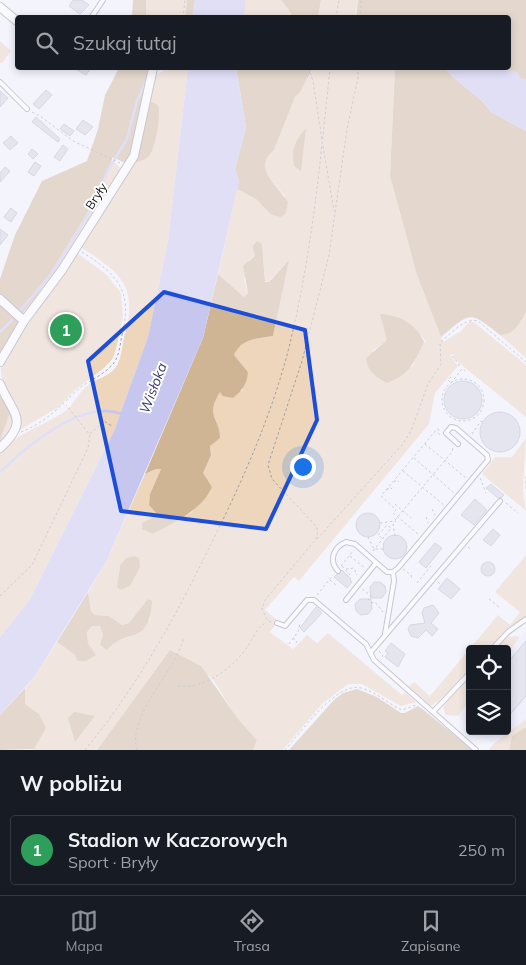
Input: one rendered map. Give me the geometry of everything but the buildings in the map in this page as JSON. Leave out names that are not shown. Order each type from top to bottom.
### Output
[{"type":"street","points":[[0,7],[15,20]]},
{"type":"street","name":"Bryły","points":[[0,362],[24,321],[76,248],[134,156],[153,70]]},
{"type":"street","points":[[0,299],[24,321]]},
{"type":"street","points":[[0,384],[17,417],[16,431],[0,448]]},
{"type":"lane","points":[[93,15],[103,0]]},
{"type":"lane","points":[[0,82],[27,109]]},
{"type":"lane","points":[[384,636],[394,581],[393,572],[487,462],[488,456],[456,428],[451,427],[446,433],[458,444]]},
{"type":"lane","points":[[371,652],[501,500]]},
{"type":"lane","points":[[338,571],[332,563],[332,556],[346,542],[355,544],[387,572],[393,572]]},
{"type":"lane","points":[[346,600],[376,563]]},
{"type":"lane","points":[[277,623],[285,626],[307,600],[313,599],[366,644],[374,660],[476,750]]},
{"type":"lane","points":[[496,645],[508,632],[526,619]]},
{"type":"lane","points":[[433,712],[466,677]]},
{"type":"path","points":[[183,15],[185,0]]},
{"type":"path","points":[[336,15],[339,0]]},
{"type":"path","points":[[360,15],[361,0]]},
{"type":"path","points":[[309,70],[313,81],[335,215]]},
{"type":"path","points":[[85,750],[113,716],[157,649],[202,564],[253,456],[277,391],[298,306],[316,205],[330,70]]},
{"type":"path","points":[[316,539],[316,525],[272,479],[268,465],[302,361],[329,256],[347,129],[358,70]]},
{"type":"path","points":[[27,109],[40,116],[72,141],[116,161]]},
{"type":"path","points":[[16,431],[25,430],[65,404],[82,386],[114,363],[126,320],[125,295],[119,282],[106,268],[76,248]]},
{"type":"path","points":[[268,621],[262,609],[265,600],[316,539],[402,445],[417,418],[428,384],[441,364],[440,343],[466,321],[472,319],[478,321],[526,362]]},
{"type":"path","points":[[452,356],[459,367],[465,371]]},
{"type":"path","points":[[450,382],[460,380],[472,382],[481,390],[484,401],[480,413],[464,421],[452,418],[445,410],[443,401],[445,391],[450,382],[462,369]]},
{"type":"path","points":[[450,382],[451,377]]},
{"type":"path","points":[[65,404],[90,435]]},
{"type":"path","points":[[0,596],[36,560],[88,448],[90,435],[104,421],[112,426]]},
{"type":"path","points":[[470,436],[481,421],[483,422]]},
{"type":"path","points":[[411,518],[381,496],[437,429],[440,431]]},
{"type":"path","points":[[426,444],[464,477]]},
{"type":"path","points":[[380,524],[395,520],[404,512],[452,452],[453,447]]},
{"type":"path","points":[[414,458],[452,491]]},
{"type":"path","points":[[403,471],[442,503]]},
{"type":"path","points":[[476,475],[483,482],[486,493]]},
{"type":"path","points":[[526,476],[526,490]]},
{"type":"path","points":[[393,481],[397,480],[399,482]]},
{"type":"path","points":[[386,489],[391,488]]},
{"type":"path","points":[[501,500],[518,513]]},
{"type":"path","points":[[395,504],[398,508]]},
{"type":"path","points":[[398,508],[393,513],[421,537]]},
{"type":"path","points":[[398,518],[404,512]]},
{"type":"path","points":[[394,536],[395,520]]},
{"type":"path","points":[[370,554],[383,539],[392,528],[387,524],[378,535],[383,539]]},
{"type":"path","points":[[368,537],[374,549]]},
{"type":"path","points":[[466,545],[472,550]]},
{"type":"path","points":[[350,575],[342,565],[356,548]]},
{"type":"path","points":[[374,549],[383,549]]},
{"type":"path","points":[[350,555],[366,569]]},
{"type":"path","points":[[359,563],[362,559]]},
{"type":"path","points":[[417,583],[431,566]]},
{"type":"path","points":[[347,569],[354,568],[355,573],[361,578]]},
{"type":"path","points":[[403,568],[412,576],[412,579]]},
{"type":"path","points":[[347,569],[352,570]]},
{"type":"path","points":[[316,596],[332,577]]},
{"type":"path","points":[[330,580],[336,585]]},
{"type":"path","points":[[436,581],[441,585]]},
{"type":"path","points":[[360,586],[371,595],[368,600]]},
{"type":"path","points":[[375,598],[375,602],[388,618]]},
{"type":"path","points":[[489,599],[499,607]]},
{"type":"path","points":[[371,603],[375,602]]},
{"type":"path","points":[[178,686],[195,685],[216,676],[230,667],[247,648],[263,624],[268,621],[277,623]]},
{"type":"path","points":[[289,644],[298,632],[300,623]]},
{"type":"path","points":[[137,750],[135,732],[140,718],[174,663],[181,649],[184,637]]},
{"type":"path","points":[[292,638],[297,641],[295,645]]},
{"type":"path","points":[[378,650],[382,653],[380,659]]},
{"type":"path","points":[[285,750],[329,702],[348,687],[364,688],[402,710],[422,703]]},
{"type":"highlighted area","points":[[164,292],[305,330],[317,420],[266,529],[121,511],[88,361]]},
{"type":"shaded area","points":[[133,0],[146,0],[146,15],[132,15]]},
{"type":"shaded area","points":[[146,0],[187,0],[185,15],[146,15]]},
{"type":"shaded area","points":[[187,0],[195,0],[193,15],[185,15]]},
{"type":"shaded area","points":[[246,0],[281,0],[291,13],[291,15],[244,15]]},
{"type":"shaded area","points":[[281,0],[321,0],[318,15],[291,15]]},
{"type":"shaded area","points":[[321,0],[358,0],[355,15],[318,15]]},
{"type":"shaded area","points":[[358,0],[526,0],[526,80],[504,70],[511,70],[511,15],[356,15]]},
{"type":"shaded area","points":[[0,41],[11,51],[2,63],[0,63]]},
{"type":"shaded area","points":[[118,70],[151,70],[130,159],[125,163],[113,157],[91,207],[37,295],[21,315],[0,295],[0,279],[15,235],[42,181],[87,161],[98,129],[105,95]]},
{"type":"shaded area","points":[[165,70],[188,70],[168,241],[148,337],[114,431],[29,601],[0,637],[0,453],[17,438],[64,412],[87,386],[110,373],[118,364],[128,320],[129,305],[127,293],[116,273],[79,246],[135,163],[143,160],[149,101],[154,76]]},
{"type":"shaded area","points":[[236,70],[312,70],[300,92],[295,97],[274,150],[266,163],[269,177],[288,202],[286,213],[281,217],[272,215],[256,199],[237,189],[239,181],[235,169],[246,127]]},
{"type":"shaded area","points":[[312,70],[395,70],[390,176],[417,275],[443,342],[461,331],[470,321],[475,323],[526,365],[526,417],[454,359],[453,354],[450,355],[458,366],[435,393],[429,424],[299,581],[294,577],[265,610],[278,621],[270,632],[293,649],[307,635],[317,643],[328,633],[402,695],[405,692],[416,702],[401,706],[362,684],[348,684],[322,704],[283,750],[253,750],[257,740],[238,720],[212,678],[170,650],[97,750],[31,750],[34,749],[39,714],[25,704],[25,688],[57,642],[75,655],[96,655],[88,643],[87,632],[92,626],[100,625],[103,635],[113,642],[140,631],[151,617],[135,615],[129,623],[122,625],[109,616],[95,615],[91,611],[88,592],[106,562],[145,474],[161,469],[150,494],[149,505],[156,513],[155,516],[142,523],[153,534],[192,512],[212,487],[202,474],[211,455],[210,446],[219,438],[213,411],[216,399],[220,391],[242,391],[248,372],[234,355],[237,349],[250,340],[273,336],[288,261],[268,282],[265,281],[262,244],[255,256],[249,260],[244,280],[248,293],[244,297],[218,274],[237,189],[256,199],[273,215],[285,196],[271,180],[266,168],[266,162],[268,156],[274,150],[295,97]],"holes":[[[381,314],[421,335],[426,342],[424,342],[412,367],[372,351],[388,340]],[[120,566],[133,580],[130,586],[117,587]]]},
{"type":"shaded area","points":[[395,70],[447,70],[482,101],[491,112],[526,131],[526,312],[513,331],[500,335],[482,321],[470,317],[441,337],[417,275],[390,176]]},
{"type":"shaded area","points":[[149,101],[158,105],[159,110],[156,139],[149,156],[135,163]]},
{"type":"shaded area","points":[[306,128],[301,171],[294,166],[293,155],[297,141]]},
{"type":"shaded area","points":[[111,160],[119,166],[121,172],[57,274],[22,316],[91,207]]},
{"type":"shaded area","points":[[257,241],[262,244],[265,282],[269,282],[289,260],[273,336],[246,342],[237,349],[234,355],[248,372],[244,387],[233,398],[223,396],[220,392],[214,406],[213,411],[220,438],[210,446],[211,455],[203,473],[212,487],[195,509],[153,534],[142,529],[142,523],[155,516],[156,513],[149,505],[150,494],[161,469],[145,474],[203,338],[218,274],[244,297],[248,293],[243,266],[255,256],[253,246]]},
{"type":"shaded area","points":[[76,252],[107,275],[121,293],[123,317],[116,349],[113,358],[104,368],[75,390],[60,406],[20,430],[11,410],[1,374],[4,357],[22,327]]},
{"type":"shaded area","points":[[0,303],[19,322],[0,356]]},
{"type":"shaded area","points":[[526,312],[526,358],[500,335],[513,331],[519,325]]},
{"type":"shaded area","points":[[380,314],[394,316],[412,325],[424,342],[406,372],[387,383],[373,373],[368,367],[366,358],[387,340]]},
{"type":"shaded area","points":[[0,388],[11,410],[0,441]]},
{"type":"shaded area","points":[[11,410],[15,424],[0,445],[0,441]]},
{"type":"shaded area","points":[[526,438],[523,490],[526,511],[482,474],[495,457],[512,457]]},
{"type":"shaded area","points":[[526,555],[526,617],[508,628],[492,645],[473,645],[498,615],[510,625],[520,612],[495,592]]},
{"type":"shaded area","points":[[134,556],[139,558],[140,567],[130,586],[121,590],[117,587],[120,566],[126,558]]},
{"type":"shaded area","points":[[88,592],[91,611],[95,615],[109,616],[122,625],[129,623],[148,599],[152,601],[150,616],[141,631],[114,643],[107,650],[100,645],[103,635],[100,626],[92,626],[87,632],[88,643],[96,655],[86,661],[78,661],[75,655],[57,642]]},
{"type":"shaded area","points":[[526,630],[526,719],[511,732],[511,690],[511,649]]},
{"type":"shaded area","points":[[508,637],[520,637],[511,649],[511,645],[499,645]]},
{"type":"shaded area","points":[[170,650],[201,666],[238,719],[257,740],[253,750],[97,750]]},
{"type":"shaded area","points":[[466,653],[466,673],[441,699],[431,706],[409,687],[414,682],[430,696]]},
{"type":"shaded area","points":[[466,680],[466,706],[458,716],[446,715],[443,709],[444,705]]},
{"type":"shaded area","points":[[25,688],[25,704],[39,714],[46,728],[34,749],[0,750],[0,715]]},
{"type":"shaded area","points":[[357,689],[377,697],[401,713],[405,713],[418,706],[473,750],[289,750],[334,700],[343,693]]},
{"type":"shaded area","points":[[466,706],[466,723],[458,716]]},
{"type":"shaded area","points":[[74,712],[95,716],[75,742],[68,718]]},
{"type":"shaded area","points":[[526,719],[526,727],[512,736],[509,750],[489,750],[504,735],[511,735],[511,730]]},
{"type":"shaded area","points":[[526,727],[526,750],[509,750],[512,736]]},
{"type":"shaded area","points":[[481,735],[506,735],[492,743]]},
{"type":"water","points":[[195,0],[246,0],[244,15],[193,15]]},
{"type":"water","name":"Wisłoka","points":[[188,70],[236,70],[246,127],[235,169],[239,181],[203,338],[106,562],[35,676],[0,715],[0,637],[29,601],[114,431],[148,337],[168,241]]},
{"type":"water","points":[[447,70],[506,70],[517,72],[521,79],[526,80],[526,131],[491,112],[482,101]]},
{"type":"waterway","points":[[19,312],[53,272],[95,203],[107,172],[127,139],[137,101],[149,75]]},
{"type":"waterway","points":[[0,332],[12,320]]},
{"type":"waterway","points":[[0,472],[40,438],[73,419],[90,413],[106,411],[122,414]]},
{"type":"place","name":"Stadion w Kaczorowych","points":[[66,330]]}]
